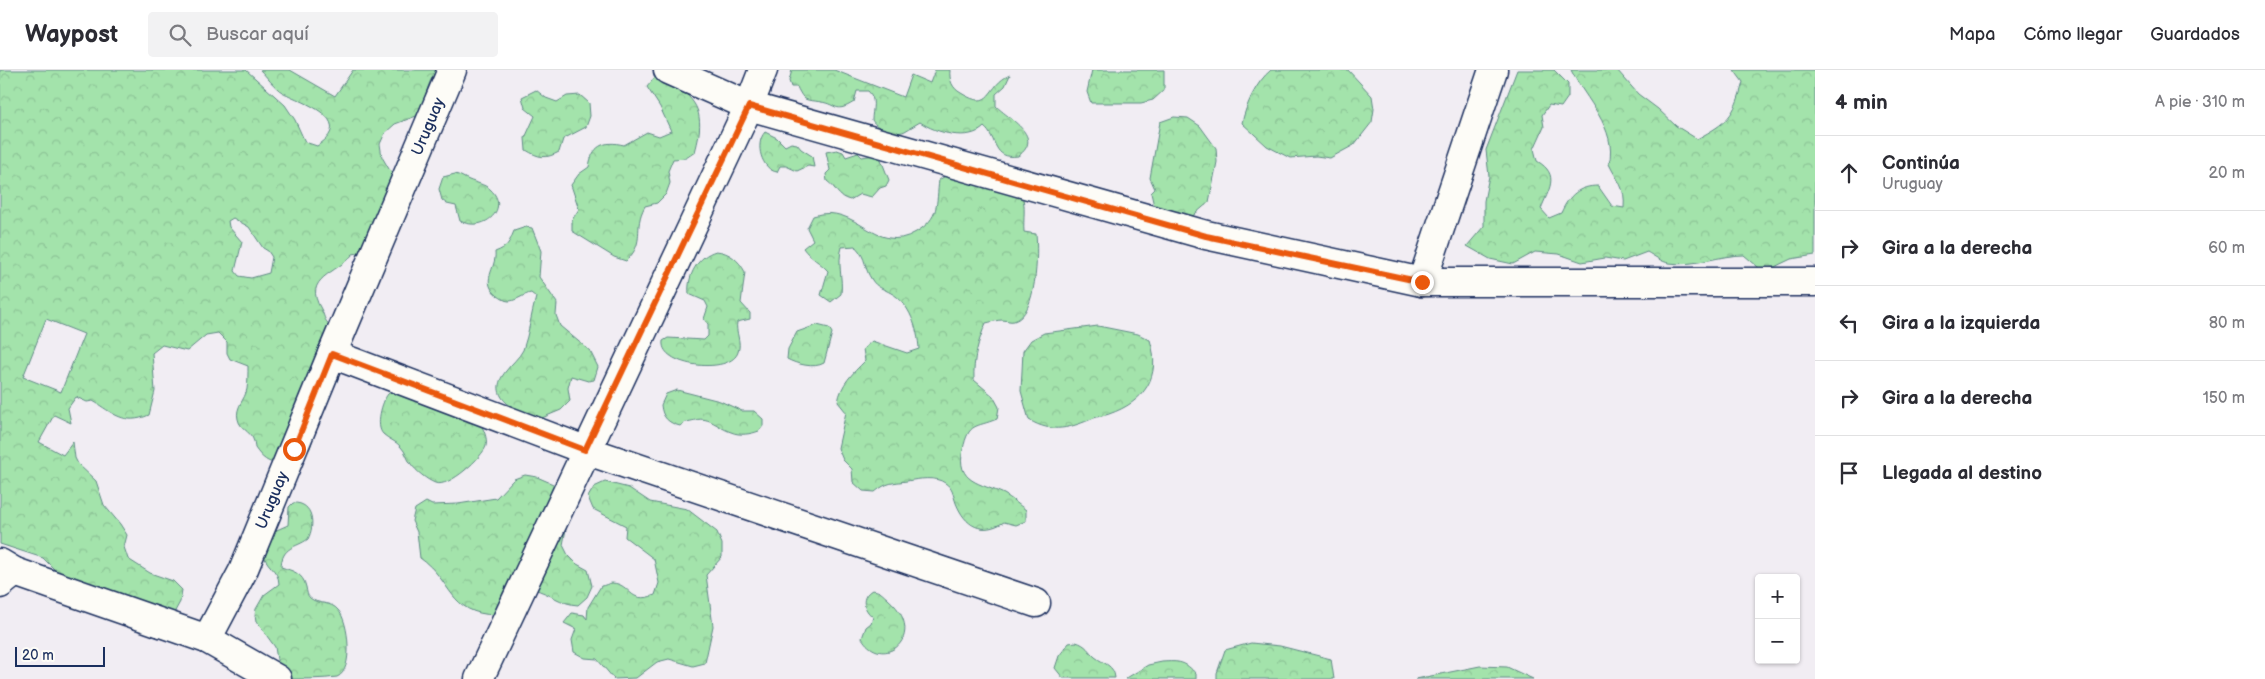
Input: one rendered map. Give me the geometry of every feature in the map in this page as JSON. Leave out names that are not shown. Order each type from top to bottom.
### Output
[{"type":"street","name":"Uruguay","points":[[208,639],[243,571],[452,70]]},
{"type":"street","points":[[668,70],[749,106],[1206,236],[1422,282],[1815,282]]},
{"type":"street","points":[[479,679],[585,450],[749,106],[763,70]]},
{"type":"street","points":[[1422,282],[1493,70]]},
{"type":"street","points":[[332,354],[585,450],[1036,603]]},
{"type":"street","points":[[5,573],[208,639],[277,679]]},
{"type":"green space","points":[[0,70],[246,70],[285,105],[295,120],[305,142],[317,146],[328,136],[331,127],[329,119],[311,106],[279,90],[260,70],[290,70],[335,96],[353,70],[437,70],[428,86],[419,115],[395,124],[385,133],[380,144],[382,157],[389,169],[398,177],[406,212],[403,225],[389,247],[353,254],[324,277],[316,290],[316,298],[325,319],[330,325],[314,435],[310,448],[303,458],[282,463],[271,462],[260,455],[255,448],[253,438],[239,423],[237,415],[247,389],[248,366],[230,359],[227,353],[227,342],[218,333],[206,335],[187,351],[162,345],[152,353],[155,391],[149,415],[126,419],[113,414],[93,401],[87,402],[76,397],[68,408],[71,423],[54,415],[39,442],[63,455],[73,442],[75,458],[78,464],[96,481],[104,505],[127,535],[124,547],[128,559],[150,573],[173,581],[182,590],[180,602],[174,613],[97,586],[61,576],[43,558],[0,544]],"holes":[[[233,218],[249,227],[263,248],[272,257],[269,273],[251,278],[239,276],[235,271],[242,242],[229,227],[228,221]],[[46,319],[84,334],[61,392],[23,377]]]},
{"type":"green space","points":[[792,70],[834,70],[903,97],[911,75],[930,83],[935,70],[950,70],[950,77],[955,89],[971,98],[979,100],[984,99],[1002,79],[1010,75],[1005,86],[996,94],[996,106],[1022,129],[1028,142],[1025,149],[1018,156],[1010,156],[1004,155],[996,147],[992,137],[984,127],[978,132],[961,135],[935,130],[920,122],[905,131],[896,133],[887,131],[878,127],[872,120],[873,101],[868,91],[857,91],[854,102],[839,108],[826,103],[808,100],[802,96],[797,87],[791,87],[789,81]]},
{"type":"green space","points":[[1092,70],[1164,70],[1164,90],[1153,100],[1141,103],[1091,103],[1087,92]]},
{"type":"green space","points":[[1271,70],[1348,70],[1372,96],[1374,109],[1372,122],[1354,145],[1330,158],[1316,156],[1290,158],[1267,146],[1242,123],[1252,94]]},
{"type":"green space","points":[[1517,70],[1554,70],[1568,84],[1568,97],[1561,107],[1549,105],[1542,115],[1544,127],[1534,149],[1537,161],[1544,166],[1551,177],[1551,183],[1541,209],[1549,218],[1561,213],[1567,201],[1575,193],[1591,186],[1598,186],[1612,206],[1624,208],[1622,189],[1609,164],[1611,151],[1605,127],[1571,70],[1617,70],[1638,94],[1676,126],[1697,139],[1723,123],[1733,111],[1743,82],[1734,70],[1815,70],[1815,255],[1791,259],[1764,272],[1744,255],[1679,264],[1669,263],[1647,252],[1623,261],[1605,258],[1582,262],[1559,254],[1535,252],[1513,264],[1490,259],[1467,246],[1484,226],[1484,201],[1489,176],[1486,150]]},
{"type":"green space","points":[[655,77],[676,86],[694,103],[699,117],[699,134],[695,152],[686,158],[673,159],[668,171],[670,183],[666,194],[657,203],[645,206],[641,214],[636,247],[626,261],[614,257],[572,231],[572,220],[579,209],[571,185],[579,174],[589,167],[593,154],[600,146],[610,143],[624,145],[647,132],[659,136],[671,131],[660,107],[647,87]]},
{"type":"green space","points":[[536,90],[546,98],[557,102],[567,96],[580,95],[589,103],[590,116],[586,127],[563,139],[559,152],[546,157],[535,155],[526,150],[525,138],[535,116],[525,108],[522,97]]},
{"type":"green space","points":[[1174,117],[1188,118],[1200,126],[1216,148],[1217,162],[1209,202],[1189,219],[1164,213],[1154,206],[1151,193],[1155,189],[1150,178],[1160,122]]},
{"type":"green space","points":[[765,132],[777,138],[785,146],[791,143],[797,144],[812,156],[814,167],[808,166],[797,171],[786,166],[780,166],[777,172],[767,167],[761,156],[760,149],[760,143]]},
{"type":"green space","points":[[837,150],[843,152],[846,157],[858,153],[862,157],[874,155],[880,157],[889,180],[886,186],[880,188],[872,197],[860,194],[850,200],[842,197],[827,181],[826,174],[830,170],[826,152]]},
{"type":"green space","points":[[950,173],[1022,195],[1024,232],[1036,234],[1036,268],[1032,296],[1027,308],[1022,316],[1014,321],[1000,320],[986,323],[974,365],[974,380],[993,396],[999,407],[997,419],[978,425],[971,430],[965,440],[962,460],[966,475],[972,480],[1004,494],[1026,510],[1026,521],[1016,525],[1004,522],[996,526],[982,528],[969,523],[960,511],[950,487],[937,479],[894,483],[883,486],[875,492],[863,491],[853,482],[852,469],[843,460],[838,448],[846,412],[838,402],[839,396],[848,380],[865,361],[863,349],[872,341],[907,353],[919,349],[915,326],[908,310],[898,297],[874,282],[867,271],[862,255],[855,246],[842,247],[840,259],[841,294],[831,302],[821,295],[828,271],[803,248],[813,240],[807,228],[813,216],[828,213],[854,221],[877,234],[889,238],[902,238],[924,227],[933,216],[937,203],[939,180]]},
{"type":"green space","points":[[455,174],[490,189],[496,196],[498,204],[492,217],[478,224],[460,221],[456,206],[447,204],[442,200],[439,189],[443,177]]},
{"type":"green space","points":[[526,227],[532,228],[541,251],[539,277],[557,303],[556,315],[560,326],[590,351],[598,367],[594,380],[588,381],[571,376],[568,388],[570,401],[561,410],[537,420],[513,408],[501,396],[499,389],[500,380],[523,350],[536,297],[531,293],[514,300],[506,300],[492,290],[489,280],[495,252],[507,244],[514,231]]},
{"type":"green space","points":[[716,251],[733,257],[745,272],[741,303],[750,313],[750,319],[737,322],[739,348],[733,359],[723,364],[710,365],[696,365],[683,362],[672,357],[665,350],[663,341],[668,338],[704,340],[708,336],[708,324],[704,319],[708,307],[705,301],[689,294],[689,287],[695,267],[704,257]]},
{"type":"green space","points":[[817,325],[829,328],[832,333],[824,363],[810,366],[787,359],[788,349],[797,332]]},
{"type":"green space","points":[[1098,326],[1138,334],[1150,340],[1154,365],[1152,377],[1141,395],[1121,409],[1069,427],[1046,427],[1029,420],[1021,391],[1023,351],[1031,340],[1044,333]]},
{"type":"green space","points":[[405,385],[479,421],[484,430],[486,446],[484,450],[473,463],[449,481],[441,484],[425,478],[413,467],[401,447],[385,436],[381,430],[379,420],[386,397]]},
{"type":"green space","points":[[677,390],[720,401],[742,411],[754,411],[763,419],[763,426],[759,431],[742,434],[734,433],[714,423],[700,419],[684,423],[680,426],[676,425],[664,416],[661,405],[666,394]]},
{"type":"green space","points":[[525,475],[537,477],[560,487],[570,508],[563,545],[568,555],[577,564],[588,570],[592,586],[587,597],[578,605],[566,603],[533,589],[496,615],[480,613],[469,609],[452,595],[439,576],[420,558],[417,532],[412,521],[415,509],[426,502],[432,505],[458,504],[496,498],[514,479]]},
{"type":"green space","points":[[605,482],[629,488],[650,502],[687,509],[717,532],[722,544],[722,557],[706,575],[713,626],[705,663],[693,666],[669,659],[657,662],[636,678],[614,679],[597,659],[585,658],[574,652],[572,640],[576,629],[564,623],[572,613],[584,615],[587,619],[588,607],[601,586],[612,583],[618,584],[635,596],[646,597],[655,595],[659,583],[654,559],[625,537],[626,526],[593,509],[588,497],[594,487]]},
{"type":"green space","points":[[293,503],[305,506],[309,511],[312,528],[308,539],[287,551],[282,560],[281,567],[293,571],[303,579],[310,598],[317,602],[332,605],[342,616],[347,634],[348,656],[346,666],[337,677],[290,679],[278,666],[275,647],[256,621],[256,609],[264,595],[279,584],[277,574],[264,556],[266,545],[270,533],[288,525],[289,507]]},
{"type":"green space","points":[[872,590],[879,592],[888,599],[900,612],[905,625],[904,636],[899,645],[891,651],[881,652],[871,648],[862,638],[866,627],[871,623],[873,617],[864,603],[866,596]]},
{"type":"green space","points":[[1076,642],[1085,646],[1095,657],[1111,667],[1115,678],[1063,678],[1055,668],[1059,656],[1069,643]]},
{"type":"green space","points":[[1251,643],[1280,646],[1331,659],[1334,679],[1217,679],[1217,673],[1225,650]]},
{"type":"green space","points":[[1162,662],[1185,664],[1196,674],[1196,679],[1125,679],[1148,665]]},
{"type":"green space","points":[[1480,666],[1507,667],[1533,679],[1416,679]]},
{"type":"route","points":[[294,449],[332,354],[585,450],[749,106],[1206,236],[1422,282]]}]
